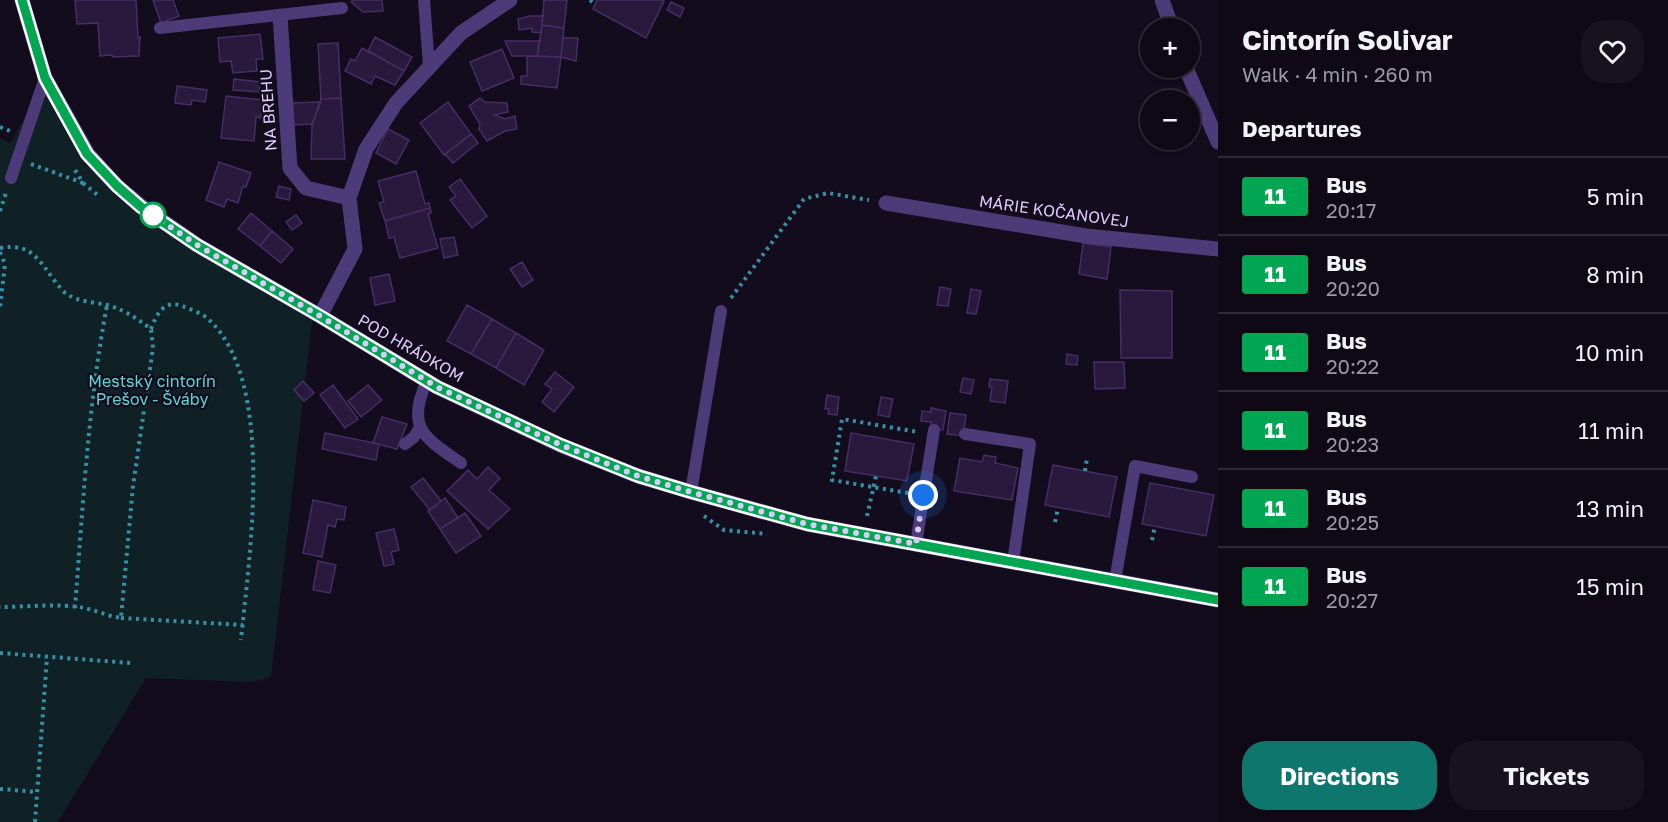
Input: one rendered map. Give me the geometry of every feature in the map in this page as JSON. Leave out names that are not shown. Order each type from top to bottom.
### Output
[{"type":"street","name":"POD HRÁDKOM","points":[[22,0],[45,78],[87,154],[107,176],[141,207],[197,245],[427,381],[561,445],[638,476],[691,492],[807,524],[1218,600]]},
{"type":"street","points":[[320,316],[355,249],[348,198],[366,149],[396,103],[429,66],[461,33],[510,0]]},
{"type":"street","points":[[1162,0],[1168,18]]},
{"type":"street","name":"NA BREHU","points":[[280,16],[290,168],[306,188],[348,198]]},
{"type":"street","points":[[1190,78],[1218,142]]},
{"type":"street","name":"MÁRIE KOČANOVEJ","points":[[886,203],[1086,236],[1218,249]]},
{"type":"lane","points":[[423,0],[429,66]]},
{"type":"lane","points":[[160,28],[342,8]]},
{"type":"lane","points":[[11,178],[45,78]]},
{"type":"lane","points":[[691,492],[721,311]]},
{"type":"lane","points":[[427,381],[419,406],[422,433],[461,464]]},
{"type":"lane","points":[[405,444],[414,437],[420,427]]},
{"type":"lane","points":[[916,544],[934,432]]},
{"type":"lane","points":[[965,434],[1030,444],[1013,562]]},
{"type":"lane","points":[[1115,581],[1135,466],[1192,477]]},
{"type":"path","points":[[590,0],[595,4]]},
{"type":"path","points":[[25,137],[32,140],[25,162],[83,183],[72,164]]},
{"type":"path","points":[[721,311],[804,198],[828,193],[886,203]]},
{"type":"path","points":[[0,307],[5,264],[0,250],[13,246],[25,248],[38,259],[66,294],[83,301],[107,305],[131,313],[151,329]]},
{"type":"path","points":[[121,618],[133,486],[153,348],[151,329],[158,313],[166,305],[179,304],[206,317],[228,344],[241,373],[252,434],[254,475],[241,640]]},
{"type":"path","points":[[75,608],[93,388],[107,305]]},
{"type":"path","points":[[923,495],[832,480],[842,419],[934,432]]},
{"type":"path","points":[[1085,471],[1087,458]]},
{"type":"path","points":[[866,522],[876,476]]},
{"type":"path","points":[[1055,522],[1058,508]]},
{"type":"path","points":[[1152,540],[1155,526]]},
{"type":"path","points":[[0,607],[75,608],[121,618],[243,625]]},
{"type":"path","points":[[0,653],[130,663]]},
{"type":"path","points":[[35,822],[47,657]]},
{"type":"path","points":[[0,789],[37,792]]},
{"type":"green space","name":"Mestský cintorín Prešov - Šváby","points":[[52,73],[89,145],[135,194],[158,213],[313,313],[271,677],[251,682],[146,678],[58,822],[0,822],[0,138],[10,143]]},
{"type":"building","points":[[75,0],[136,0],[138,38],[140,37],[139,56],[100,56],[98,23],[77,24]]},
{"type":"building","points":[[153,0],[173,0],[179,16],[161,23]]},
{"type":"building","points":[[353,0],[382,0],[383,11],[363,12],[351,2]]},
{"type":"building","points":[[544,0],[567,0],[564,28],[542,25]]},
{"type":"building","points":[[597,0],[664,1],[646,38],[593,9]]},
{"type":"building","points":[[671,2],[684,8],[680,17],[667,10]]},
{"type":"building","points":[[543,16],[541,33],[532,32],[532,28],[519,30],[518,19]]},
{"type":"building","points":[[542,25],[564,28],[561,57],[537,56]]},
{"type":"building","points":[[260,34],[263,59],[256,59],[257,71],[233,73],[231,61],[220,62],[218,38]]},
{"type":"building","points":[[375,37],[412,57],[404,71],[368,51]]},
{"type":"building","points":[[563,38],[578,38],[576,61],[561,57]]},
{"type":"building","points":[[505,41],[540,41],[537,56],[512,56]]},
{"type":"building","points":[[338,43],[341,98],[321,99],[318,44]]},
{"type":"building","points":[[362,48],[404,71],[395,85],[375,76],[371,84],[345,71],[351,59],[355,61]]},
{"type":"building","points":[[502,49],[514,78],[482,91],[470,62]]},
{"type":"building","points":[[527,56],[561,57],[557,88],[521,84],[521,76],[527,76]]},
{"type":"building","points":[[234,79],[260,82],[259,92],[233,90]]},
{"type":"building","points":[[177,86],[207,90],[205,102],[192,100],[191,105],[175,103]]},
{"type":"building","points":[[226,96],[263,100],[261,118],[256,117],[254,141],[221,138]]},
{"type":"building","points":[[341,98],[345,159],[311,159],[312,126],[321,99]]},
{"type":"building","points":[[480,98],[485,102],[507,103],[508,112],[494,115],[505,119],[515,116],[517,129],[505,131],[487,141],[469,106]]},
{"type":"building","points":[[321,102],[312,124],[292,125],[292,103]]},
{"type":"building","points":[[448,102],[471,134],[444,155],[420,123]]},
{"type":"building","points":[[388,129],[409,140],[396,164],[376,153]]},
{"type":"building","points":[[471,134],[478,143],[453,163],[445,154]]},
{"type":"building","points":[[219,162],[251,173],[246,187],[243,186],[238,203],[227,199],[224,207],[206,200]]},
{"type":"building","points":[[416,171],[425,204],[429,203],[430,208],[385,221],[379,203],[384,202],[378,181]]},
{"type":"building","points":[[460,179],[487,216],[472,228],[450,200],[456,196],[449,187]]},
{"type":"building","points":[[279,186],[291,189],[289,200],[276,197]]},
{"type":"building","points":[[430,208],[431,213],[428,214],[438,248],[400,258],[394,237],[389,238],[385,221]]},
{"type":"building","points":[[251,213],[272,231],[260,246],[238,229]]},
{"type":"building","points":[[296,215],[302,223],[292,230],[286,222]]},
{"type":"building","points":[[272,231],[293,249],[281,263],[260,246]]},
{"type":"building","points":[[454,237],[458,255],[444,258],[440,239]]},
{"type":"building","points":[[1083,243],[1111,247],[1107,279],[1079,274]]},
{"type":"building","points":[[522,262],[533,280],[522,287],[510,269]]},
{"type":"building","points":[[389,274],[395,301],[375,305],[370,278]]},
{"type":"building","points":[[940,287],[951,289],[948,306],[937,305]]},
{"type":"building","points":[[971,289],[981,291],[976,314],[967,313]]},
{"type":"building","points":[[1120,290],[1172,291],[1172,358],[1121,358]]},
{"type":"building","points":[[467,305],[492,319],[471,354],[447,341]]},
{"type":"building","points":[[492,319],[516,333],[496,368],[471,354]]},
{"type":"building","points":[[516,333],[544,350],[524,385],[496,368]]},
{"type":"building","points":[[1067,354],[1078,356],[1077,365],[1066,364]]},
{"type":"building","points":[[1094,362],[1124,362],[1125,388],[1095,389]]},
{"type":"building","points":[[555,372],[574,387],[554,412],[542,402],[552,389],[545,384]]},
{"type":"building","points":[[963,378],[974,380],[971,394],[960,392]]},
{"type":"building","points":[[990,379],[1008,381],[1005,403],[990,401],[992,387],[989,387]]},
{"type":"building","points":[[303,381],[314,393],[304,401],[294,390]]},
{"type":"building","points":[[333,385],[358,419],[345,428],[320,395]]},
{"type":"building","points":[[368,385],[382,400],[361,417],[348,401]]},
{"type":"building","points":[[827,395],[839,397],[837,415],[828,414],[829,409],[825,409]]},
{"type":"building","points":[[881,397],[893,399],[889,417],[878,415]]},
{"type":"building","points":[[931,408],[946,411],[943,430],[930,428],[931,422],[921,421],[922,411],[931,412]]},
{"type":"building","points":[[950,413],[966,415],[963,436],[947,434]]},
{"type":"building","points":[[382,417],[407,424],[397,449],[373,443]]},
{"type":"building","points":[[325,433],[379,444],[376,460],[322,449]]},
{"type":"building","points":[[851,433],[914,444],[907,481],[845,471]]},
{"type":"building","points":[[984,455],[996,457],[995,463],[1018,468],[1012,500],[954,491],[960,458],[982,462]]},
{"type":"building","points":[[1053,465],[1117,477],[1109,517],[1045,505]]},
{"type":"building","points":[[488,467],[500,478],[489,490],[510,509],[488,529],[447,491],[468,470],[477,479]]},
{"type":"building","points":[[423,478],[441,501],[430,510],[411,487]]},
{"type":"building","points":[[1150,483],[1214,495],[1206,536],[1142,524]]},
{"type":"building","points":[[445,498],[458,518],[440,529],[428,511]]},
{"type":"building","points":[[313,500],[346,507],[344,520],[337,519],[335,527],[328,525],[322,557],[303,553]]},
{"type":"building","points":[[465,513],[481,536],[456,553],[440,529]]},
{"type":"building","points":[[394,529],[399,550],[391,552],[394,564],[384,566],[376,533]]},
{"type":"building","points":[[318,561],[336,565],[330,593],[313,590]]},
{"type":"bus line","name":"11","points":[[22,0],[45,78],[87,154],[117,186],[141,207],[197,245],[373,347],[437,387],[561,445],[638,476],[807,524],[1218,600]]},
{"type":"route","points":[[153,215],[197,245],[373,347],[437,387],[561,445],[638,476],[807,524],[916,544],[923,495]]}]
